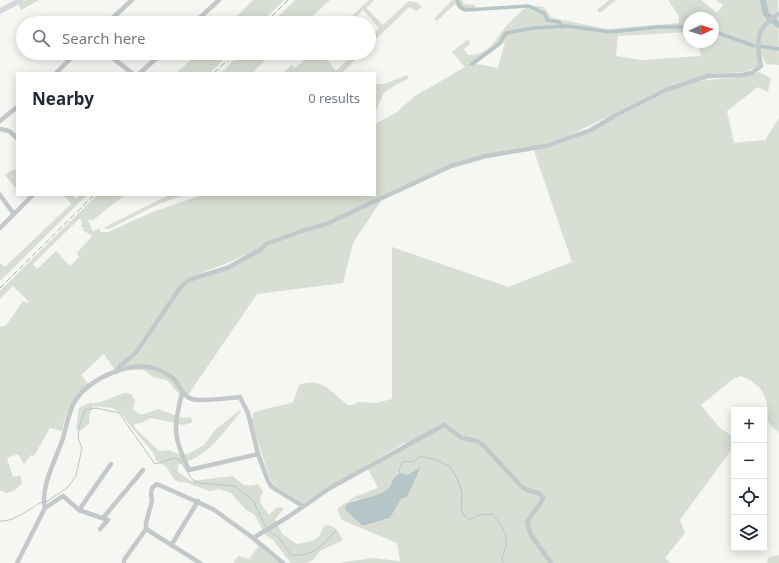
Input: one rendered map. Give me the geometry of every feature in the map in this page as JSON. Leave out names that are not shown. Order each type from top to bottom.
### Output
[{"type":"main road","points":[[0,11],[21,0]]},
{"type":"street","points":[[115,16],[132,0]]},
{"type":"street","points":[[202,16],[219,0]]},
{"type":"street","points":[[116,372],[121,365],[136,353],[180,288],[188,280],[226,268],[260,250],[266,244],[326,224],[451,166],[486,156],[546,146],[591,130],[614,116],[668,89],[702,78],[752,73],[761,66],[758,38],[768,20],[779,14]]},
{"type":"street","points":[[57,72],[69,60]]},
{"type":"street","points":[[115,60],[131,72]]},
{"type":"street","points":[[141,72],[154,60]]},
{"type":"street","points":[[0,121],[16,108]]},
{"type":"street","points":[[0,128],[9,131],[16,137]]},
{"type":"street","points":[[0,195],[14,214]]},
{"type":"street","points":[[0,228],[32,196]]},
{"type":"street","points":[[46,508],[44,500],[46,489],[63,437],[68,415],[76,400],[93,384],[116,372],[132,367],[153,368],[172,377],[182,394],[192,399],[240,397],[248,413],[265,476],[272,487],[303,506]]},
{"type":"street","points":[[182,394],[175,422],[179,449],[189,470],[258,454]]},
{"type":"street","points":[[253,538],[366,467],[444,425],[462,438],[477,441],[484,446],[520,485],[525,489],[540,494],[543,498],[542,502],[533,512],[528,522],[531,535],[551,563]]},
{"type":"street","points":[[79,510],[111,464]]},
{"type":"street","points":[[103,518],[143,470]]},
{"type":"street","points":[[124,563],[124,560],[146,529],[154,486],[157,484],[214,509],[283,563]]},
{"type":"street","points":[[17,563],[46,508],[63,496],[79,510],[108,520],[100,529]]},
{"type":"street","points":[[172,544],[198,501]]},
{"type":"street","points":[[146,529],[200,563]]},
{"type":"shaded area","points":[[26,0],[39,0],[21,10],[18,4]]},
{"type":"shaded area","points":[[253,0],[284,0],[267,16],[237,16]]},
{"type":"shaded area","points":[[295,0],[330,0],[313,16],[279,16]]},
{"type":"shaded area","points":[[369,0],[374,0],[366,8],[374,16],[368,16],[363,10],[357,16],[352,16]]},
{"type":"shaded area","points":[[452,0],[462,0],[464,4],[475,5],[476,11],[462,11],[455,4],[437,21],[434,19]]},
{"type":"shaded area","points":[[609,0],[616,0],[600,13],[597,10]]},
{"type":"shaded area","points":[[668,0],[701,0],[716,12],[683,12],[683,32],[618,36],[616,56],[642,60],[701,56],[699,48],[719,48],[719,12],[718,12],[723,5],[716,0],[778,0],[779,65],[766,64],[761,52],[760,38],[764,23],[757,34],[756,39],[758,66],[746,72],[709,74],[674,84],[568,136],[542,145],[507,150],[453,164],[337,218],[260,248],[228,263],[187,278],[182,283],[135,352],[115,370],[104,354],[81,375],[89,385],[71,405],[62,431],[50,428],[34,456],[31,455],[24,464],[18,454],[7,458],[13,477],[20,475],[22,483],[14,491],[7,493],[0,490],[0,326],[3,327],[7,324],[23,301],[27,303],[29,302],[13,286],[0,299],[0,291],[96,196],[124,196],[93,220],[88,220],[93,232],[99,228],[101,232],[108,232],[155,211],[199,196],[376,196],[376,123],[397,112],[415,96],[465,67],[452,52],[468,39],[470,44],[464,49],[468,55],[476,54],[488,49],[508,24],[528,5],[544,7],[552,18],[607,29],[679,23],[679,16]],"holes":[[[505,42],[498,68],[477,63]],[[79,219],[82,220],[81,227],[92,236],[77,253],[79,257],[70,266],[56,251],[37,269],[33,264]]]},
{"type":"shaded area","points":[[409,1],[418,3],[422,7],[416,11],[409,7],[376,39],[376,31],[379,28],[376,25],[376,18],[383,25]]},
{"type":"shaded area","points":[[191,60],[223,60],[211,72],[177,72]]},
{"type":"shaded area","points":[[234,60],[266,60],[253,72],[222,72]]},
{"type":"shaded area","points":[[302,60],[327,60],[336,71],[347,60],[355,60],[343,72],[285,72],[292,64],[294,68],[303,62]]},
{"type":"shaded area","points":[[759,72],[771,78],[768,92],[758,87],[727,111],[734,143],[765,140],[779,118],[779,433],[768,422],[767,406],[764,394],[755,384],[741,376],[733,379],[701,405],[720,428],[731,435],[731,450],[680,520],[685,533],[665,558],[671,563],[338,563],[373,558],[400,561],[397,543],[342,520],[337,509],[354,497],[378,488],[368,469],[411,445],[404,443],[303,503],[274,485],[270,479],[250,418],[253,418],[253,413],[293,402],[299,385],[307,383],[320,384],[326,387],[348,405],[353,405],[358,402],[376,403],[392,399],[392,247],[508,287],[572,262],[534,151],[573,139],[671,90],[700,81],[747,76]],"holes":[[[421,468],[407,497],[401,499],[390,518],[364,526],[345,510],[354,500],[380,494]]]},
{"type":"shaded area","points":[[407,75],[409,78],[383,94],[376,111],[376,84],[384,84]]},
{"type":"shaded area","points":[[16,169],[16,189],[5,175]]},
{"type":"shaded area","points":[[65,196],[73,196],[76,199],[78,196],[86,196],[0,281],[0,263],[5,267],[71,204]]},
{"type":"shaded area","points":[[167,196],[180,196],[159,204],[109,229],[103,228]]},
{"type":"shaded area","points":[[381,201],[353,243],[343,283],[257,294],[188,395],[183,392],[178,393],[167,380],[153,377],[144,370],[125,370],[124,365],[138,355],[181,289],[189,282],[256,254],[268,245],[304,231],[328,225]]},
{"type":"shaded area","points":[[124,393],[131,394],[135,400],[133,410],[141,415],[158,409],[183,418],[190,417],[193,422],[184,425],[151,418],[141,423],[134,424],[135,428],[159,451],[169,450],[175,453],[188,454],[204,445],[215,430],[240,410],[241,412],[214,444],[199,456],[178,465],[178,472],[191,481],[232,476],[241,483],[249,486],[258,484],[263,492],[260,497],[261,504],[269,515],[276,508],[282,507],[283,510],[275,519],[282,534],[297,544],[314,540],[320,535],[324,526],[328,525],[336,529],[343,540],[320,551],[314,559],[307,563],[291,563],[273,540],[265,535],[255,515],[246,510],[231,493],[219,489],[210,491],[175,480],[166,467],[156,460],[154,454],[121,414],[113,408],[93,406],[90,413],[89,424],[80,431],[76,428],[79,408],[86,404],[101,402]]},
{"type":"shaded area","points":[[421,467],[407,497],[401,499],[390,518],[363,526],[345,510],[346,505],[352,502],[374,496],[387,490],[393,479],[400,473],[408,475]]},
{"type":"shaded area","points":[[259,546],[279,563],[233,563],[238,556],[249,559]]},
{"type":"shaded area","points":[[779,555],[779,563],[767,563],[769,557]]},
{"type":"waterway","points":[[457,0],[460,7],[465,10],[529,6],[545,14],[547,20],[559,22],[563,27]]},
{"type":"waterway","points":[[763,0],[766,14],[779,25]]},
{"type":"waterway","points":[[472,64],[499,44],[506,33],[534,28],[566,26],[611,32],[657,27],[683,27]]},
{"type":"waterway","points":[[719,33],[754,46]]},
{"type":"waterway","points":[[759,46],[779,49]]},
{"type":"waterway","points":[[46,502],[67,488],[76,476],[82,448],[78,438],[79,428],[85,410],[96,408],[119,413],[155,464],[174,458],[180,460],[191,478],[198,483],[234,486],[253,500],[266,528]]},
{"type":"waterway","points":[[400,473],[399,470],[403,461],[413,462],[421,456],[448,465],[461,487],[461,509],[465,516],[469,520],[479,515],[492,514],[503,528],[506,537],[502,558],[503,563]]},
{"type":"waterway","points":[[0,521],[16,517],[43,502]]},
{"type":"waterway","points":[[268,531],[279,538],[291,555],[298,555],[305,554],[316,549],[322,545],[336,530]]},
{"type":"railway","points":[[272,16],[288,0]]},
{"type":"railway","points":[[215,72],[228,60]]},
{"type":"railway","points":[[0,288],[93,196]]}]
